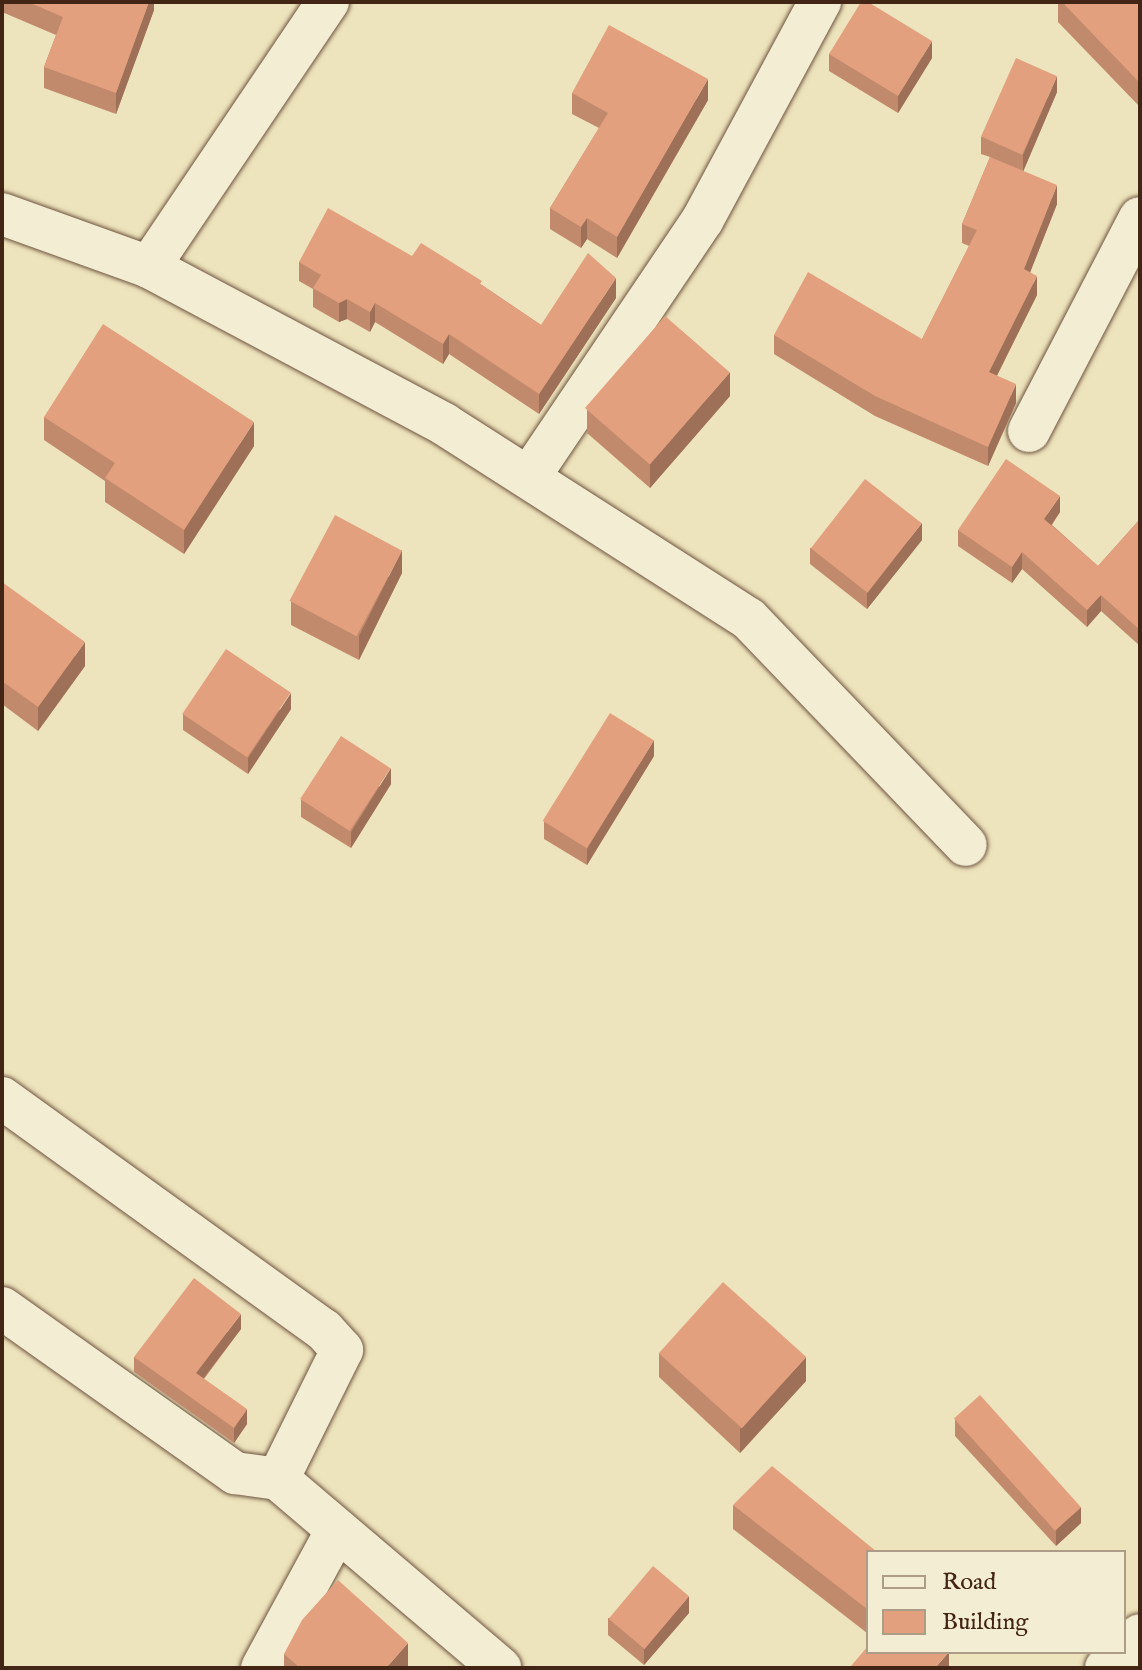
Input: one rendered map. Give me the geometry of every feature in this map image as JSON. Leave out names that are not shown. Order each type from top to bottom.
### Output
[{"type":"street","points":[[149,267],[328,2]]},
{"type":"street","points":[[529,477],[703,219],[820,2]]},
{"type":"street","points":[[2,214],[149,267],[444,424],[749,619],[966,845]]},
{"type":"street","points":[[1029,431],[1140,218]]},
{"type":"street","points":[[2,1098],[324,1330],[342,1350],[278,1479]]},
{"type":"street","points":[[2,1308],[235,1473],[278,1479],[500,1668]]},
{"type":"street","points":[[262,1668],[337,1530]]},
{"type":"street","points":[[1106,1668],[1120,1654]]},
{"type":"building","points":[[28,2],[149,2],[116,93],[44,67],[63,17]]},
{"type":"building","points":[[861,2],[868,2],[932,41],[898,96],[829,54]]},
{"type":"building","points":[[1062,2],[1140,2],[1140,82],[1139,82]]},
{"type":"building","points":[[609,25],[708,79],[617,237],[587,218],[581,227],[550,208],[608,113],[572,93]]},
{"type":"building","points":[[1016,58],[1057,76],[1022,155],[981,137]]},
{"type":"building","points":[[990,157],[1057,185],[1024,269],[1037,276],[989,372],[1016,384],[988,447],[875,396],[774,335],[808,272],[922,339],[977,230],[962,224]]},
{"type":"building","points":[[328,208],[412,256],[421,243],[482,281],[480,284],[541,325],[588,253],[616,278],[539,394],[449,334],[443,344],[375,303],[370,312],[347,299],[339,303],[313,288],[321,275],[299,262]]},
{"type":"building","points":[[665,316],[730,372],[650,464],[585,408]]},
{"type":"building","points":[[103,324],[254,422],[184,530],[105,478],[115,463],[44,417]]},
{"type":"building","points":[[1006,459],[1060,496],[1044,519],[1098,566],[1140,519],[1140,630],[1101,595],[1087,610],[1022,552],[1012,567],[958,530]]},
{"type":"building","points":[[865,479],[922,523],[868,593],[811,548]]},
{"type":"building","points":[[335,515],[402,551],[357,636],[289,601]]},
{"type":"building","points":[[2,582],[85,642],[38,707],[2,681]]},
{"type":"building","points":[[226,649],[291,693],[247,757],[182,714]]},
{"type":"building","points":[[610,713],[654,741],[587,848],[543,821]]},
{"type":"building","points":[[341,736],[390,768],[350,831],[300,799]]},
{"type":"building","points":[[194,1278],[241,1314],[196,1373],[247,1409],[234,1428],[134,1357]]},
{"type":"building","points":[[723,1282],[806,1357],[742,1428],[659,1353]]},
{"type":"building","points":[[980,1395],[1081,1507],[1055,1531],[954,1418]]},
{"type":"building","points":[[772,1466],[875,1550],[866,1550],[866,1608],[733,1505]]},
{"type":"building","points":[[653,1566],[689,1596],[645,1649],[609,1619]]},
{"type":"building","points":[[338,1580],[408,1643],[386,1668],[300,1668],[284,1654],[302,1620]]},
{"type":"building","points":[[866,1648],[866,1654],[947,1654],[935,1668],[851,1666]]}]
